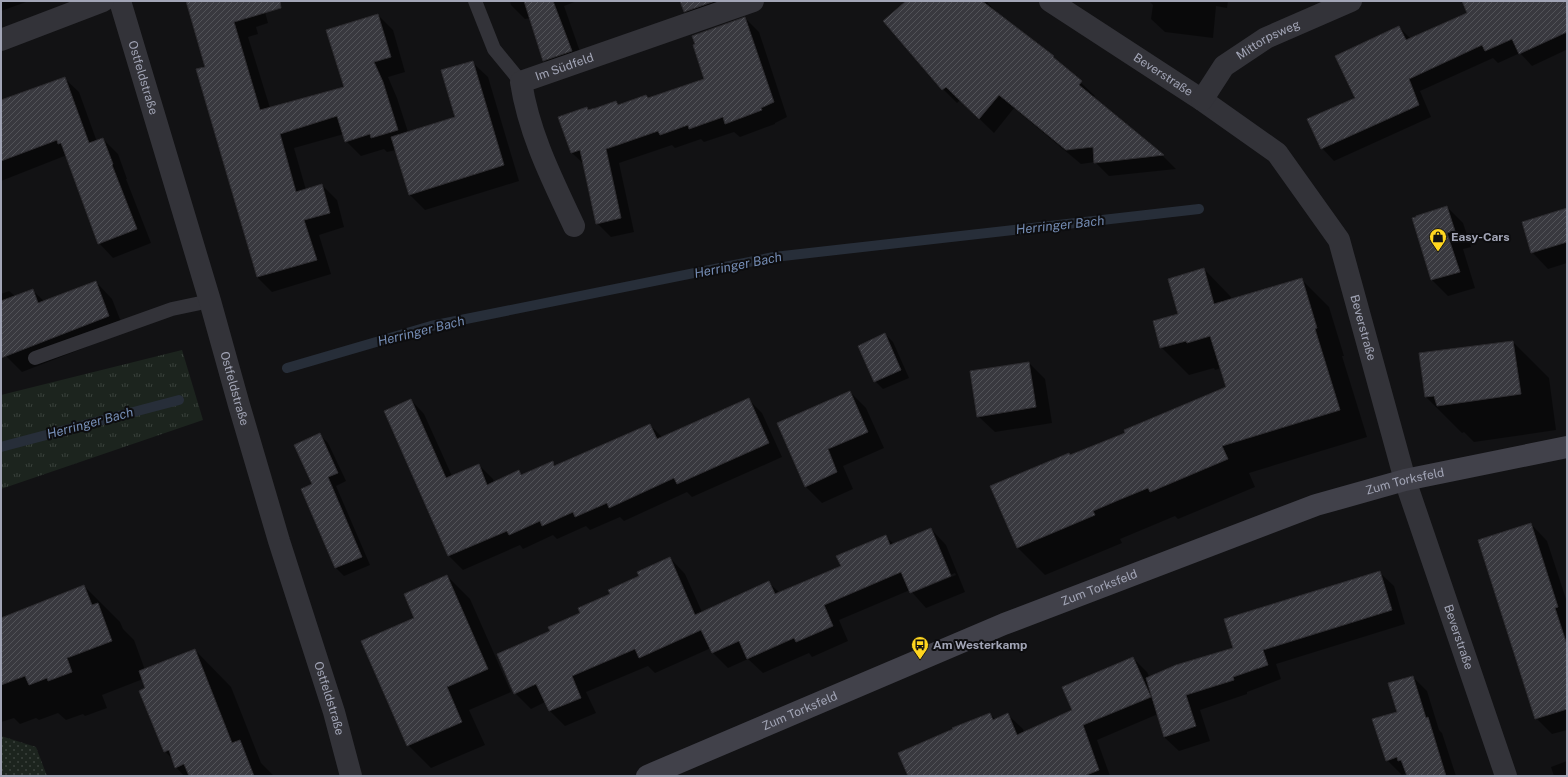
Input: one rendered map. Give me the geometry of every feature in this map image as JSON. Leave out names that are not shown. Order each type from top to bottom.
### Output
[{"type":"main road","name":"Zum Torksfeld","points":[[647,776],[1004,624],[1316,505],[1405,480],[1567,447]]},
{"type":"street","points":[[1,40],[102,1]]},
{"type":"street","name":"Ostfeldstraße","points":[[120,1],[210,301],[277,533],[334,712],[350,776]]},
{"type":"street","name":"Im Südfeld","points":[[574,226],[542,156],[525,107],[521,82],[753,1]]},
{"type":"street","name":"Beverstraße","points":[[1050,1],[1202,100],[1276,153],[1340,240],[1405,480],[1506,776]]},
{"type":"street","name":"Mittorpsweg","points":[[1202,100],[1224,66],[1266,38],[1351,1]]},
{"type":"lane","points":[[475,1],[494,49],[521,82]]},
{"type":"lane","points":[[35,358],[172,309],[210,301]]},
{"type":"green space","points":[[182,350],[203,420],[1,489],[1,395]]},
{"type":"green space","points":[[1,736],[36,747],[47,776],[1,776]]},
{"type":"building","points":[[186,1],[280,1],[281,8],[234,22],[260,110],[344,87],[326,30],[378,14],[391,57],[374,62],[383,82],[398,130],[371,138],[370,134],[345,142],[337,116],[280,134],[296,192],[322,184],[330,213],[304,220],[317,260],[257,277],[196,69],[205,67]]},
{"type":"building","points":[[524,1],[553,1],[572,51],[543,61]]},
{"type":"building","points":[[680,1],[715,1],[684,12]]},
{"type":"building","points":[[906,1],[982,1],[1054,56],[1053,57],[1082,81],[1079,85],[1164,155],[1094,163],[1093,147],[1066,150],[999,95],[979,119],[946,87],[942,90],[883,21]]},
{"type":"building","points":[[1462,1],[1567,1],[1567,32],[1519,54],[1512,39],[1485,51],[1482,45],[1409,79],[1419,105],[1321,149],[1307,119],[1355,98],[1335,56],[1399,26],[1406,40],[1467,13]]},
{"type":"building","points":[[745,17],[774,102],[761,108],[762,110],[725,124],[723,117],[689,129],[688,125],[660,135],[658,131],[606,149],[621,218],[596,224],[580,150],[571,153],[558,117],[587,107],[588,110],[616,101],[618,105],[646,95],[648,98],[704,79],[693,45],[695,44],[692,36]]},
{"type":"building","points":[[473,61],[504,165],[409,195],[391,137],[455,117],[441,70]]},
{"type":"building","points":[[65,77],[89,143],[103,138],[137,229],[98,244],[61,143],[58,144],[57,140],[1,161],[1,100]]},
{"type":"building","name":"Easy-Cars","points":[[1447,206],[1455,231],[1447,233],[1460,272],[1431,280],[1412,218]]},
{"type":"building","points":[[1567,208],[1567,242],[1531,253],[1522,222]]},
{"type":"building","points":[[1204,268],[1214,304],[1302,278],[1317,328],[1315,329],[1340,410],[1222,446],[1228,459],[1150,492],[1148,488],[1121,499],[1093,511],[1095,515],[1017,548],[990,486],[1069,453],[1070,455],[1125,433],[1124,430],[1226,387],[1210,336],[1187,343],[1186,341],[1160,348],[1153,321],[1178,314],[1168,279]]},
{"type":"building","points":[[96,281],[109,316],[1,358],[1,301],[33,289],[38,303]]},
{"type":"building","points":[[885,333],[901,370],[874,382],[858,346]]},
{"type":"building","points":[[1513,341],[1521,394],[1437,406],[1434,396],[1425,397],[1419,353]]},
{"type":"building","points":[[1029,362],[1036,407],[977,417],[970,371]]},
{"type":"building","points":[[850,391],[868,432],[828,449],[837,472],[805,487],[777,423]]},
{"type":"building","points":[[749,398],[769,443],[677,484],[674,478],[609,508],[607,503],[575,517],[573,512],[542,526],[540,521],[509,535],[507,531],[448,556],[384,411],[411,399],[446,478],[479,464],[487,485],[519,470],[521,475],[553,461],[554,466],[650,424],[657,439]]},
{"type":"building","points":[[320,433],[338,473],[328,477],[362,557],[335,568],[301,489],[312,484],[294,445]]},
{"type":"building","points":[[1531,523],[1558,607],[1555,608],[1567,645],[1567,709],[1535,719],[1478,540]]},
{"type":"building","points":[[931,528],[951,576],[910,593],[901,572],[824,605],[833,626],[796,642],[794,638],[747,659],[739,641],[712,653],[701,630],[639,658],[635,649],[572,676],[581,698],[549,711],[536,684],[514,694],[497,654],[550,631],[548,627],[580,613],[578,608],[610,594],[608,590],[639,576],[637,572],[670,557],[695,615],[769,581],[775,594],[841,566],[836,556],[886,535],[890,545]]},
{"type":"building","points":[[1380,571],[1392,610],[1263,650],[1268,665],[1233,677],[1234,680],[1186,695],[1196,726],[1164,737],[1146,678],[1176,665],[1233,648],[1224,619]]},
{"type":"building","points":[[447,575],[488,669],[447,687],[462,722],[407,746],[361,641],[414,618],[404,594]]},
{"type":"building","points":[[84,585],[92,605],[98,603],[112,641],[67,658],[72,672],[48,681],[47,678],[29,685],[25,676],[1,685],[1,618]]},
{"type":"building","points":[[195,649],[232,743],[240,740],[254,776],[189,776],[184,764],[175,768],[169,750],[164,752],[139,691],[145,688],[139,671]]},
{"type":"building","points":[[1133,657],[1151,697],[1083,725],[1099,770],[1084,776],[908,776],[898,753],[953,729],[952,728],[990,713],[993,720],[1008,713],[1017,735],[1072,710],[1062,687]]},
{"type":"building","points":[[1413,676],[1426,718],[1428,717],[1446,776],[1407,776],[1401,760],[1398,761],[1397,757],[1386,761],[1372,719],[1397,712],[1388,683]]},
{"type":"waterway","name":"Herringer Bach","points":[[287,368],[431,326],[774,257],[1199,209]]},
{"type":"waterway","name":"Herringer Bach","points":[[1,447],[179,400]]},
{"type":"place","name":"Easy-Cars","points":[[1438,252]]},
{"type":"place","name":"Am Westerkamp","points":[[920,660]]}]
